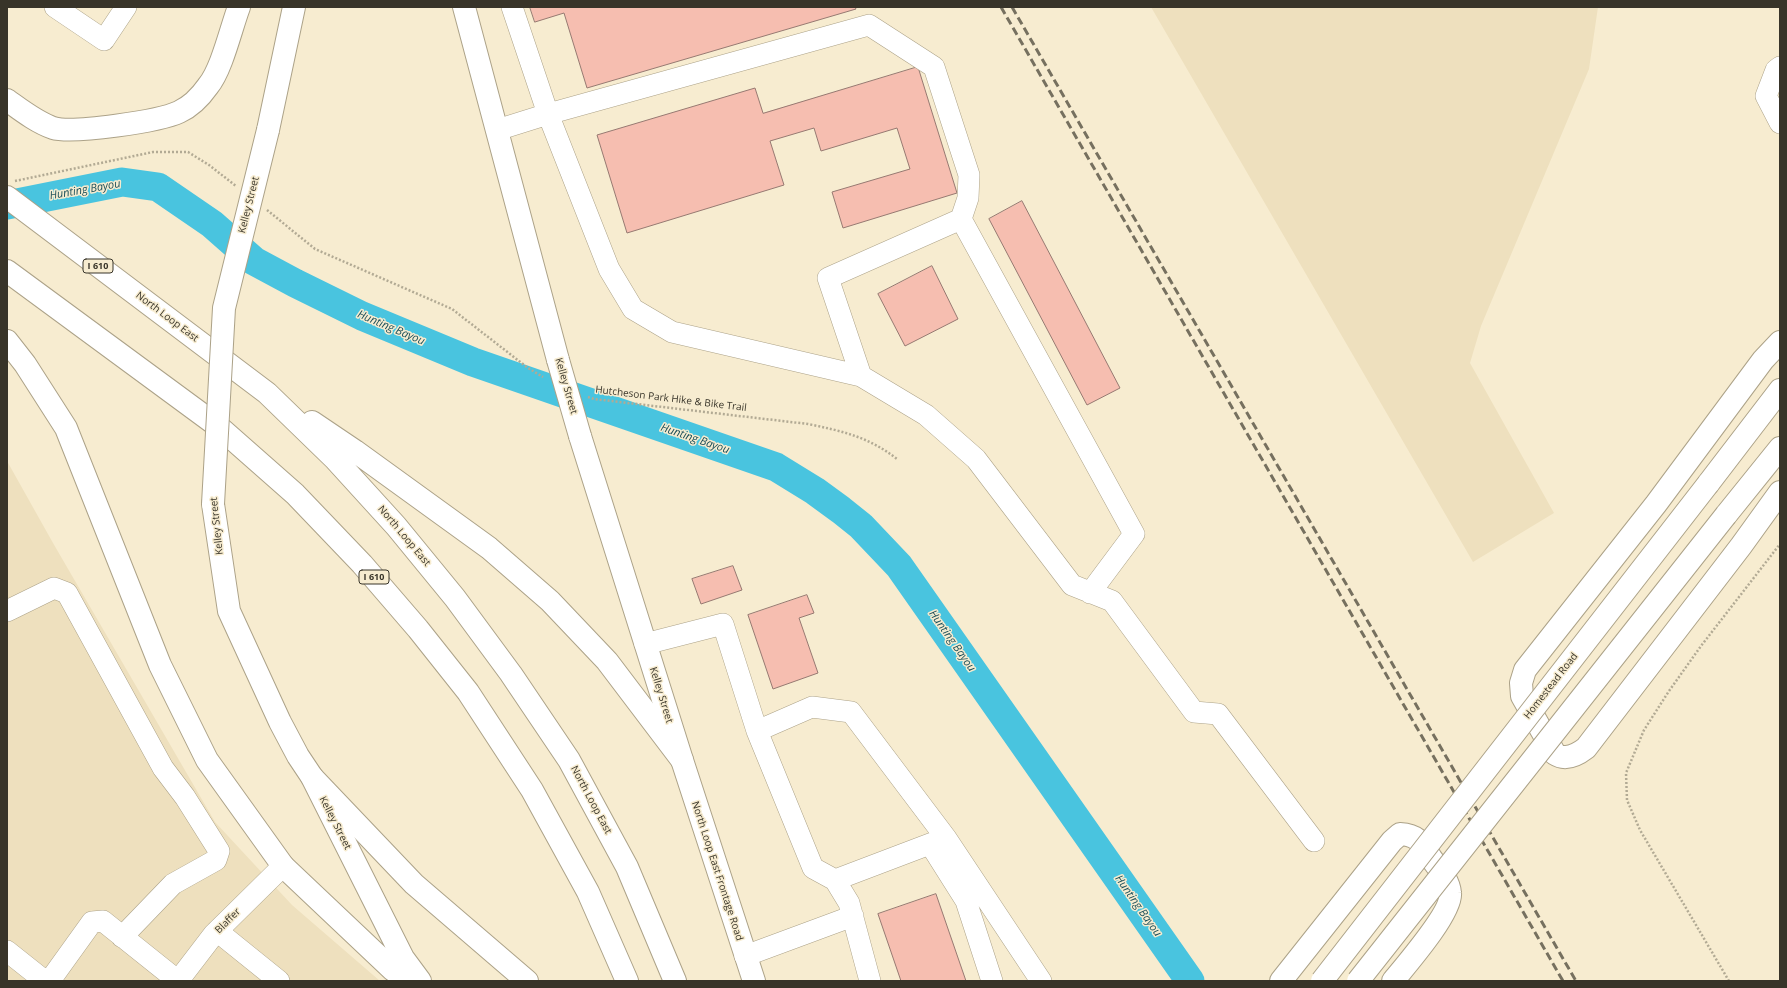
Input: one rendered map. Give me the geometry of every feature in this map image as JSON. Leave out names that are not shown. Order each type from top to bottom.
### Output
[{"type":"main road","points":[[7,100],[33,119],[54,128],[72,130],[166,117],[180,111],[196,99],[210,85],[218,68],[239,7]]},
{"type":"main road","name":"Kelley Street","points":[[294,7],[268,130],[224,308],[213,504],[229,611],[280,722],[298,756],[312,777],[404,958],[420,981]]},
{"type":"main road","name":"Kelley Street","points":[[464,7],[558,360],[580,436],[682,760]]},
{"type":"main road","name":"North Loop East","points":[[7,198],[267,392],[335,458],[396,526],[455,598],[511,674],[569,760],[620,854],[675,981]]},
{"type":"main road","name":"I 610","points":[[7,270],[219,427],[295,494],[362,564],[418,629],[468,692],[532,790],[588,892],[627,981]]},
{"type":"main road","points":[[7,341],[26,364],[66,428],[160,665],[207,760],[283,866],[393,970],[409,981]]},
{"type":"main road","points":[[1780,342],[1763,360],[1656,504],[1524,670],[1521,683],[1522,696],[1555,754],[1560,757],[1576,756],[1586,748],[1741,546],[1780,492]]},
{"type":"main road","name":"Homestead Road","points":[[1322,981],[1780,390]]},
{"type":"main road","points":[[267,392],[355,451],[489,548],[550,601],[607,661],[682,760]]},
{"type":"main road","points":[[1358,981],[1780,448]]},
{"type":"main road","name":"North Loop East Frontage Road","points":[[682,760],[754,981]]},
{"type":"main road","points":[[312,777],[414,884],[526,981]]},
{"type":"main road","points":[[1281,981],[1392,840],[1400,834],[1411,834],[1420,840],[1446,881],[1451,894],[1446,910],[1434,928],[1393,981]]},
{"type":"street","points":[[55,7],[104,40],[126,7]]},
{"type":"street","points":[[512,7],[548,114],[609,269],[632,309],[672,332],[861,376],[926,415],[976,459],[1072,585],[1112,601],[1194,712],[1218,714],[1314,841]]},
{"type":"street","points":[[497,130],[548,114],[869,25],[934,67],[969,174],[968,198],[961,219],[1134,534],[1090,593]]},
{"type":"street","points":[[1780,67],[1776,70],[1766,96],[1780,123]]},
{"type":"street","points":[[861,376],[828,278],[961,219]]},
{"type":"street","points":[[7,612],[54,588],[67,593],[163,768],[185,797],[219,851],[216,860],[173,884],[122,937]]},
{"type":"street","points":[[645,644],[723,624],[757,731],[813,868],[835,880],[849,903],[870,981]]},
{"type":"street","points":[[757,731],[812,707],[851,712],[938,841],[1041,981]]},
{"type":"street","points":[[835,880],[938,841]]},
{"type":"street","points":[[938,841],[966,901],[992,981]]},
{"type":"street","name":"Blaffer","points":[[178,981],[217,931],[283,866]]},
{"type":"street","points":[[745,956],[852,916]]},
{"type":"street","points":[[7,951],[41,978],[51,979],[92,922],[103,920],[178,981]]},
{"type":"street","points":[[217,931],[279,981]]},
{"type":"path","points":[[7,182],[153,152],[188,152],[209,165],[240,189]]},
{"type":"path","points":[[265,209],[315,249],[452,309],[528,368],[546,379]]},
{"type":"path","name":"Hutcheson Park Hike & Bike Trail","points":[[587,396],[594,399],[808,424],[836,429],[860,436],[882,446],[897,459]]},
{"type":"path","points":[[1729,981],[1640,830],[1627,800],[1626,773],[1644,730],[1669,691],[1701,646],[1780,544]]},
{"type":"shaded area","points":[[1151,7],[1598,7],[1589,69],[1481,326],[1470,363],[1554,513],[1473,562]]},
{"type":"shaded area","points":[[7,461],[215,822],[292,905],[380,981],[7,981]]},
{"type":"building","points":[[530,7],[855,7],[856,9],[587,88],[564,13],[535,22]]},
{"type":"building","points":[[918,67],[957,193],[843,228],[832,192],[910,169],[897,128],[821,151],[814,128],[770,141],[784,185],[627,233],[597,135],[755,88],[763,113]]},
{"type":"building","points":[[1022,201],[1120,388],[1087,405],[989,219]]},
{"type":"building","points":[[932,266],[958,319],[905,346],[878,294]]},
{"type":"building","points":[[733,566],[742,590],[701,604],[692,579]]},
{"type":"building","points":[[807,595],[814,613],[799,618],[818,673],[773,689],[748,615]]},
{"type":"building","points":[[936,894],[966,981],[901,981],[878,914]]},
{"type":"waterway","name":"Hunting Bayou","points":[[7,205],[122,182],[158,187],[212,224],[254,261],[362,316],[473,362],[776,467],[815,491],[861,526],[899,566],[1190,981]]},
{"type":"railway","points":[[1001,7],[1563,981]]},
{"type":"railway","points":[[1012,7],[1576,981]]}]
